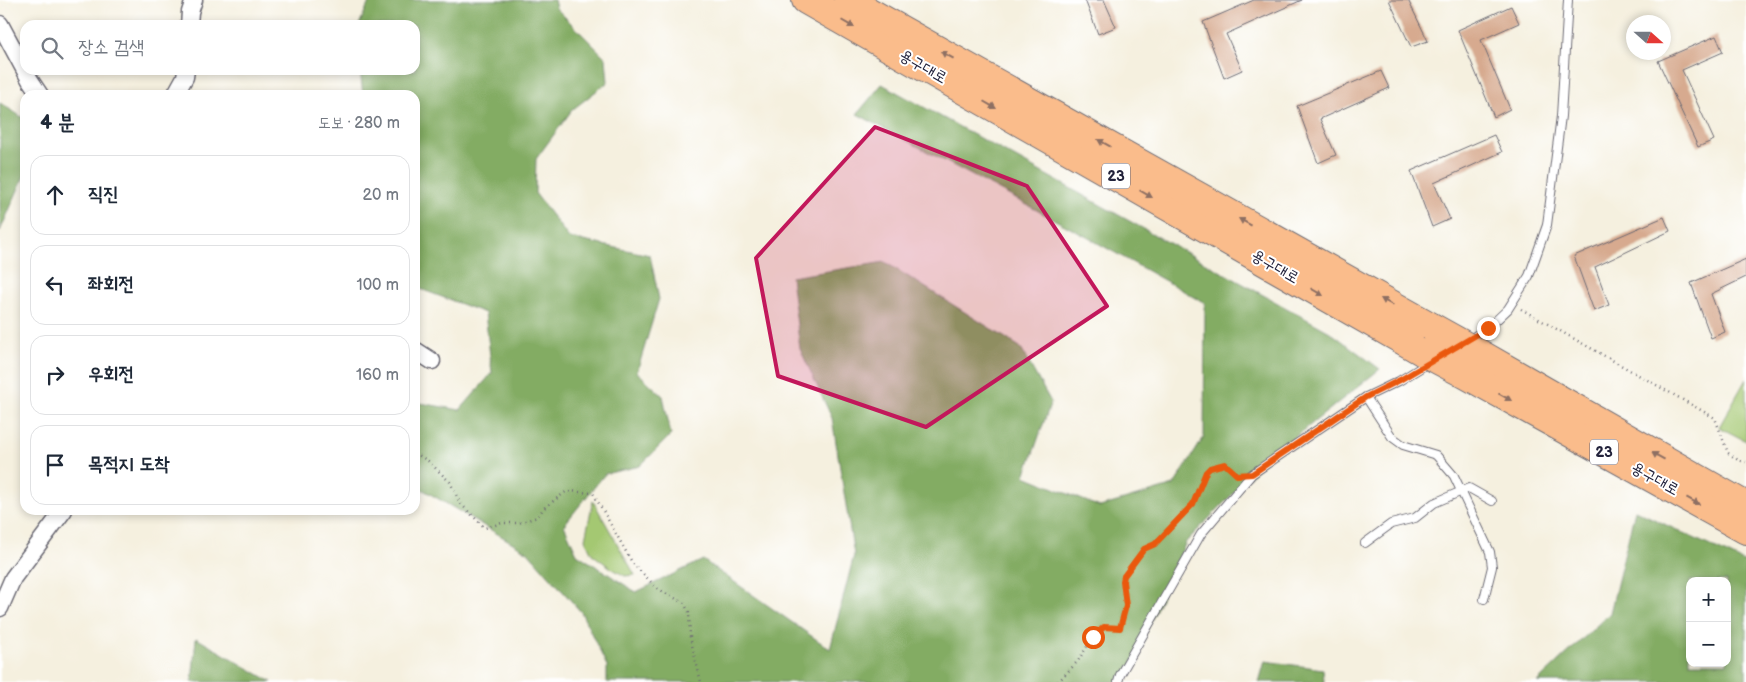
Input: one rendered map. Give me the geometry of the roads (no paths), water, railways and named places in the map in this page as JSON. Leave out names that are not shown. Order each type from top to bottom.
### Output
[{"type":"highway","name":"용구대로","points":[[806,0],[1453,355],[1746,506]]},
{"type":"highway","name":"용구대로","points":[[848,0],[1430,326],[1453,355],[1746,530]]},
{"type":"street","points":[[189,20],[194,0]]},
{"type":"street","points":[[0,24],[20,61]]},
{"type":"street","points":[[27,75],[37,90]]},
{"type":"street","points":[[178,90],[185,75]]},
{"type":"street","points":[[420,353],[432,361]]},
{"type":"street","points":[[0,608],[13,578],[60,515]]},
{"type":"lane","points":[[1118,682],[1120,675],[1201,534],[1252,474],[1366,397],[1453,355],[1488,328],[1512,304],[1530,276],[1547,225],[1561,116],[1568,0]]},
{"type":"lane","points":[[1366,397],[1392,437],[1403,444],[1436,455],[1454,476],[1490,552],[1492,567],[1484,599]]},
{"type":"lane","points":[[1365,543],[1391,524],[1415,518],[1434,503],[1469,488],[1492,501]]}]
